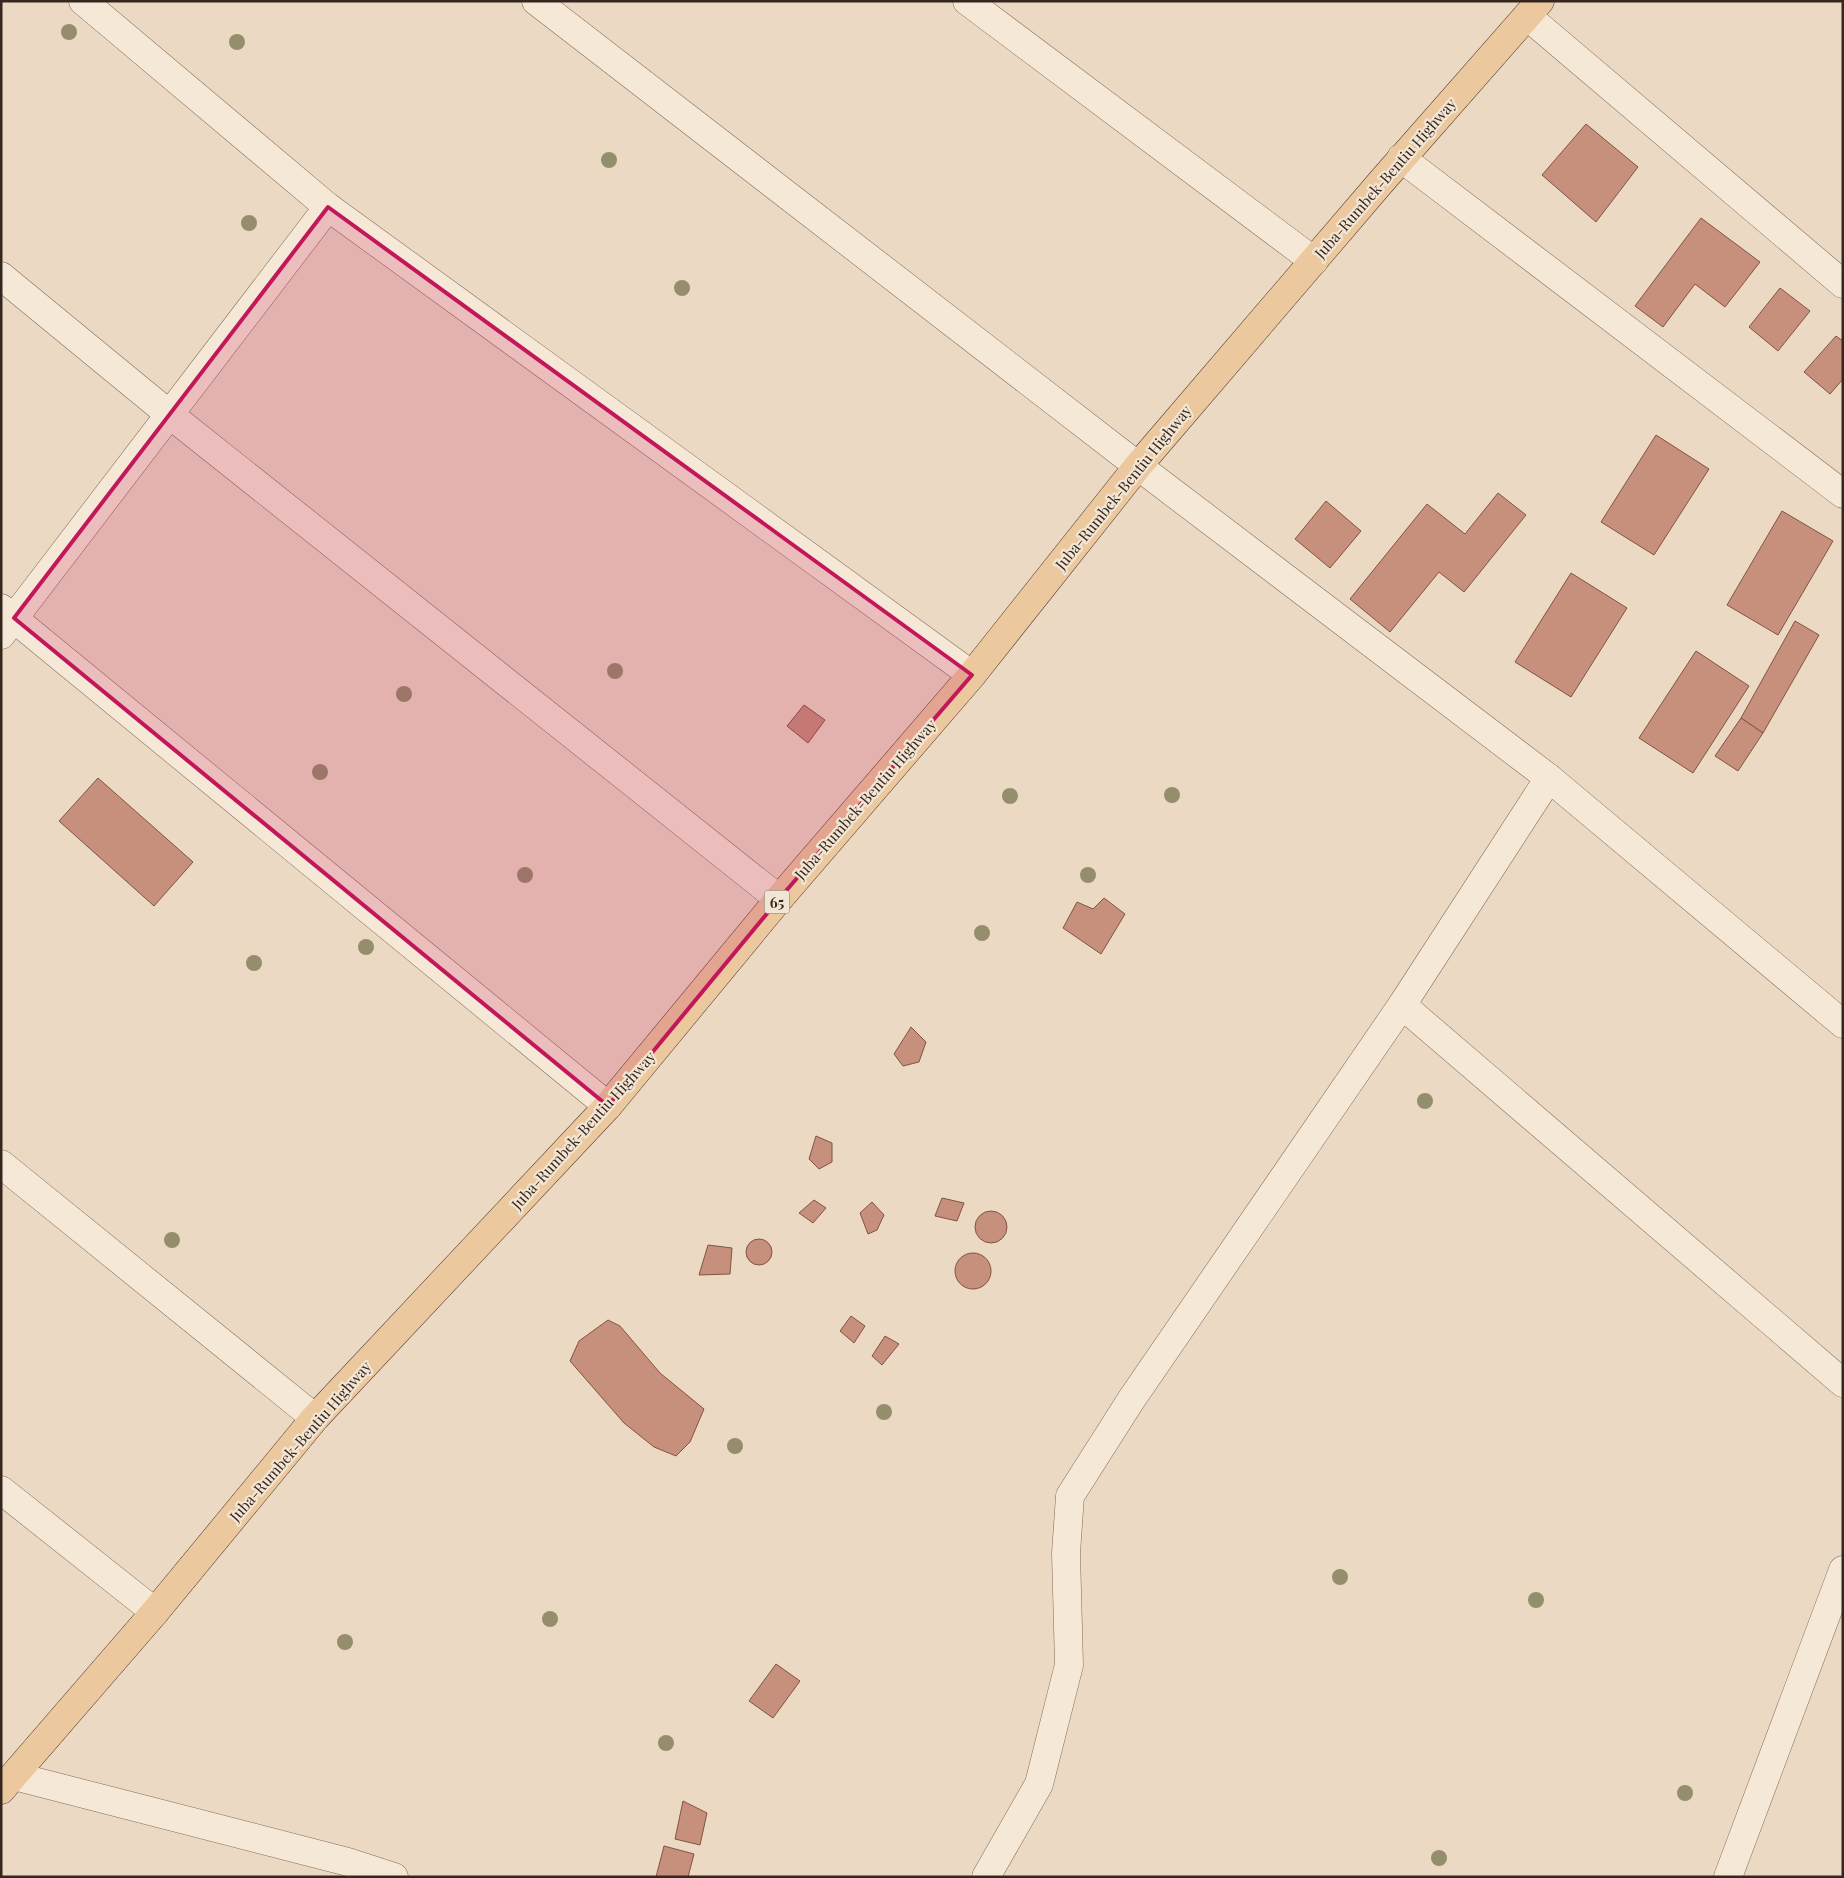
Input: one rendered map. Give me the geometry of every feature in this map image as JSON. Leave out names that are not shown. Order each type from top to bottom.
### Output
[{"type":"main road","name":"Juba-Rumbek-Bentiu Highway","points":[[7,1783],[155,1612],[315,1418],[608,1106],[779,899],[972,675],[1138,466],[1402,158],[1533,9]]},
{"type":"street","points":[[83,1],[328,207],[972,675]]},
{"type":"street","points":[[536,1],[1138,466],[1549,778],[1843,1024]]},
{"type":"street","points":[[967,1],[1314,261]]},
{"type":"street","points":[[1533,9],[1843,284]]},
{"type":"street","points":[[1402,158],[1843,494]]},
{"type":"street","points":[[328,207],[169,414],[5,621],[608,1106]]},
{"type":"street","points":[[1,276],[169,414],[779,899]]},
{"type":"street","points":[[986,1877],[1039,1784],[1069,1665],[1066,1553],[1070,1496],[1131,1400],[1402,1005],[1549,778]]},
{"type":"street","points":[[1402,1005],[1843,1383]]},
{"type":"street","points":[[1,1164],[315,1418]]},
{"type":"street","points":[[1,1490],[155,1612]]},
{"type":"street","points":[[1728,1877],[1843,1570]]},
{"type":"street","points":[[7,1783],[348,1862],[394,1877]]},
{"type":"highlighted area","points":[[328,207],[972,675],[779,899],[608,1106],[14,618]]},
{"type":"building","points":[[1586,124],[1638,167],[1596,222],[1542,175]]},
{"type":"building","points":[[1701,218],[1760,262],[1725,307],[1695,284],[1663,327],[1635,306]]},
{"type":"building","points":[[1780,288],[1810,311],[1778,351],[1749,327]]},
{"type":"building","points":[[1836,336],[1843,341],[1843,379],[1830,394],[1804,372]]},
{"type":"building","points":[[1656,435],[1709,469],[1654,555],[1601,522]]},
{"type":"building","points":[[1498,493],[1526,515],[1464,592],[1439,572],[1390,632],[1350,599],[1427,504],[1465,534]]},
{"type":"building","points":[[1326,501],[1361,531],[1330,568],[1295,539]]},
{"type":"building","points":[[1782,511],[1833,541],[1778,635],[1727,605]]},
{"type":"building","points":[[1571,573],[1627,608],[1571,697],[1515,662]]},
{"type":"building","points":[[1795,621],[1819,635],[1763,733],[1741,718]]},
{"type":"building","points":[[1696,651],[1749,686],[1693,773],[1639,738]]},
{"type":"building","points":[[804,705],[825,720],[808,743],[787,726]]},
{"type":"building","points":[[1741,718],[1763,733],[1738,771],[1715,756]]},
{"type":"building","points":[[98,778],[193,862],[154,906],[59,821]]},
{"type":"building","points":[[1104,898],[1125,914],[1101,954],[1063,928],[1077,902],[1093,909]]},
{"type":"building","points":[[911,1027],[926,1042],[919,1062],[903,1066],[894,1054]]},
{"type":"building","points":[[816,1136],[832,1143],[832,1162],[819,1169],[809,1159]]},
{"type":"building","points":[[942,1198],[964,1203],[957,1221],[935,1216]]},
{"type":"building","points":[[814,1200],[826,1208],[813,1223],[799,1213]]},
{"type":"building","points":[[872,1202],[884,1215],[877,1230],[868,1234],[860,1213]]},
{"type":"building","points":[[991,1211],[997,1212],[1002,1216],[1006,1221],[1006,1233],[1002,1238],[997,1242],[991,1243],[985,1242],[980,1238],[976,1233],[975,1227],[976,1221],[980,1216],[985,1212]]},
{"type":"building","points":[[759,1239],[768,1243],[772,1252],[768,1261],[759,1265],[750,1261],[746,1252],[750,1243]]},
{"type":"building","points":[[708,1245],[732,1248],[730,1274],[699,1275]]},
{"type":"building","points":[[973,1253],[980,1254],[986,1258],[990,1264],[990,1278],[986,1284],[980,1288],[973,1289],[966,1288],[960,1284],[956,1278],[955,1271],[956,1264],[960,1258],[966,1254]]},
{"type":"building","points":[[851,1316],[865,1326],[854,1343],[840,1331]]},
{"type":"building","points":[[608,1320],[620,1326],[660,1373],[704,1409],[690,1442],[676,1456],[654,1447],[624,1423],[570,1361],[579,1341]]},
{"type":"building","points":[[885,1336],[899,1344],[882,1365],[872,1356]]},
{"type":"building","points":[[776,1664],[800,1681],[773,1718],[749,1701]]},
{"type":"building","points":[[683,1801],[707,1813],[700,1845],[675,1839]]},
{"type":"building","points":[[664,1846],[694,1854],[688,1877],[656,1877]]}]
